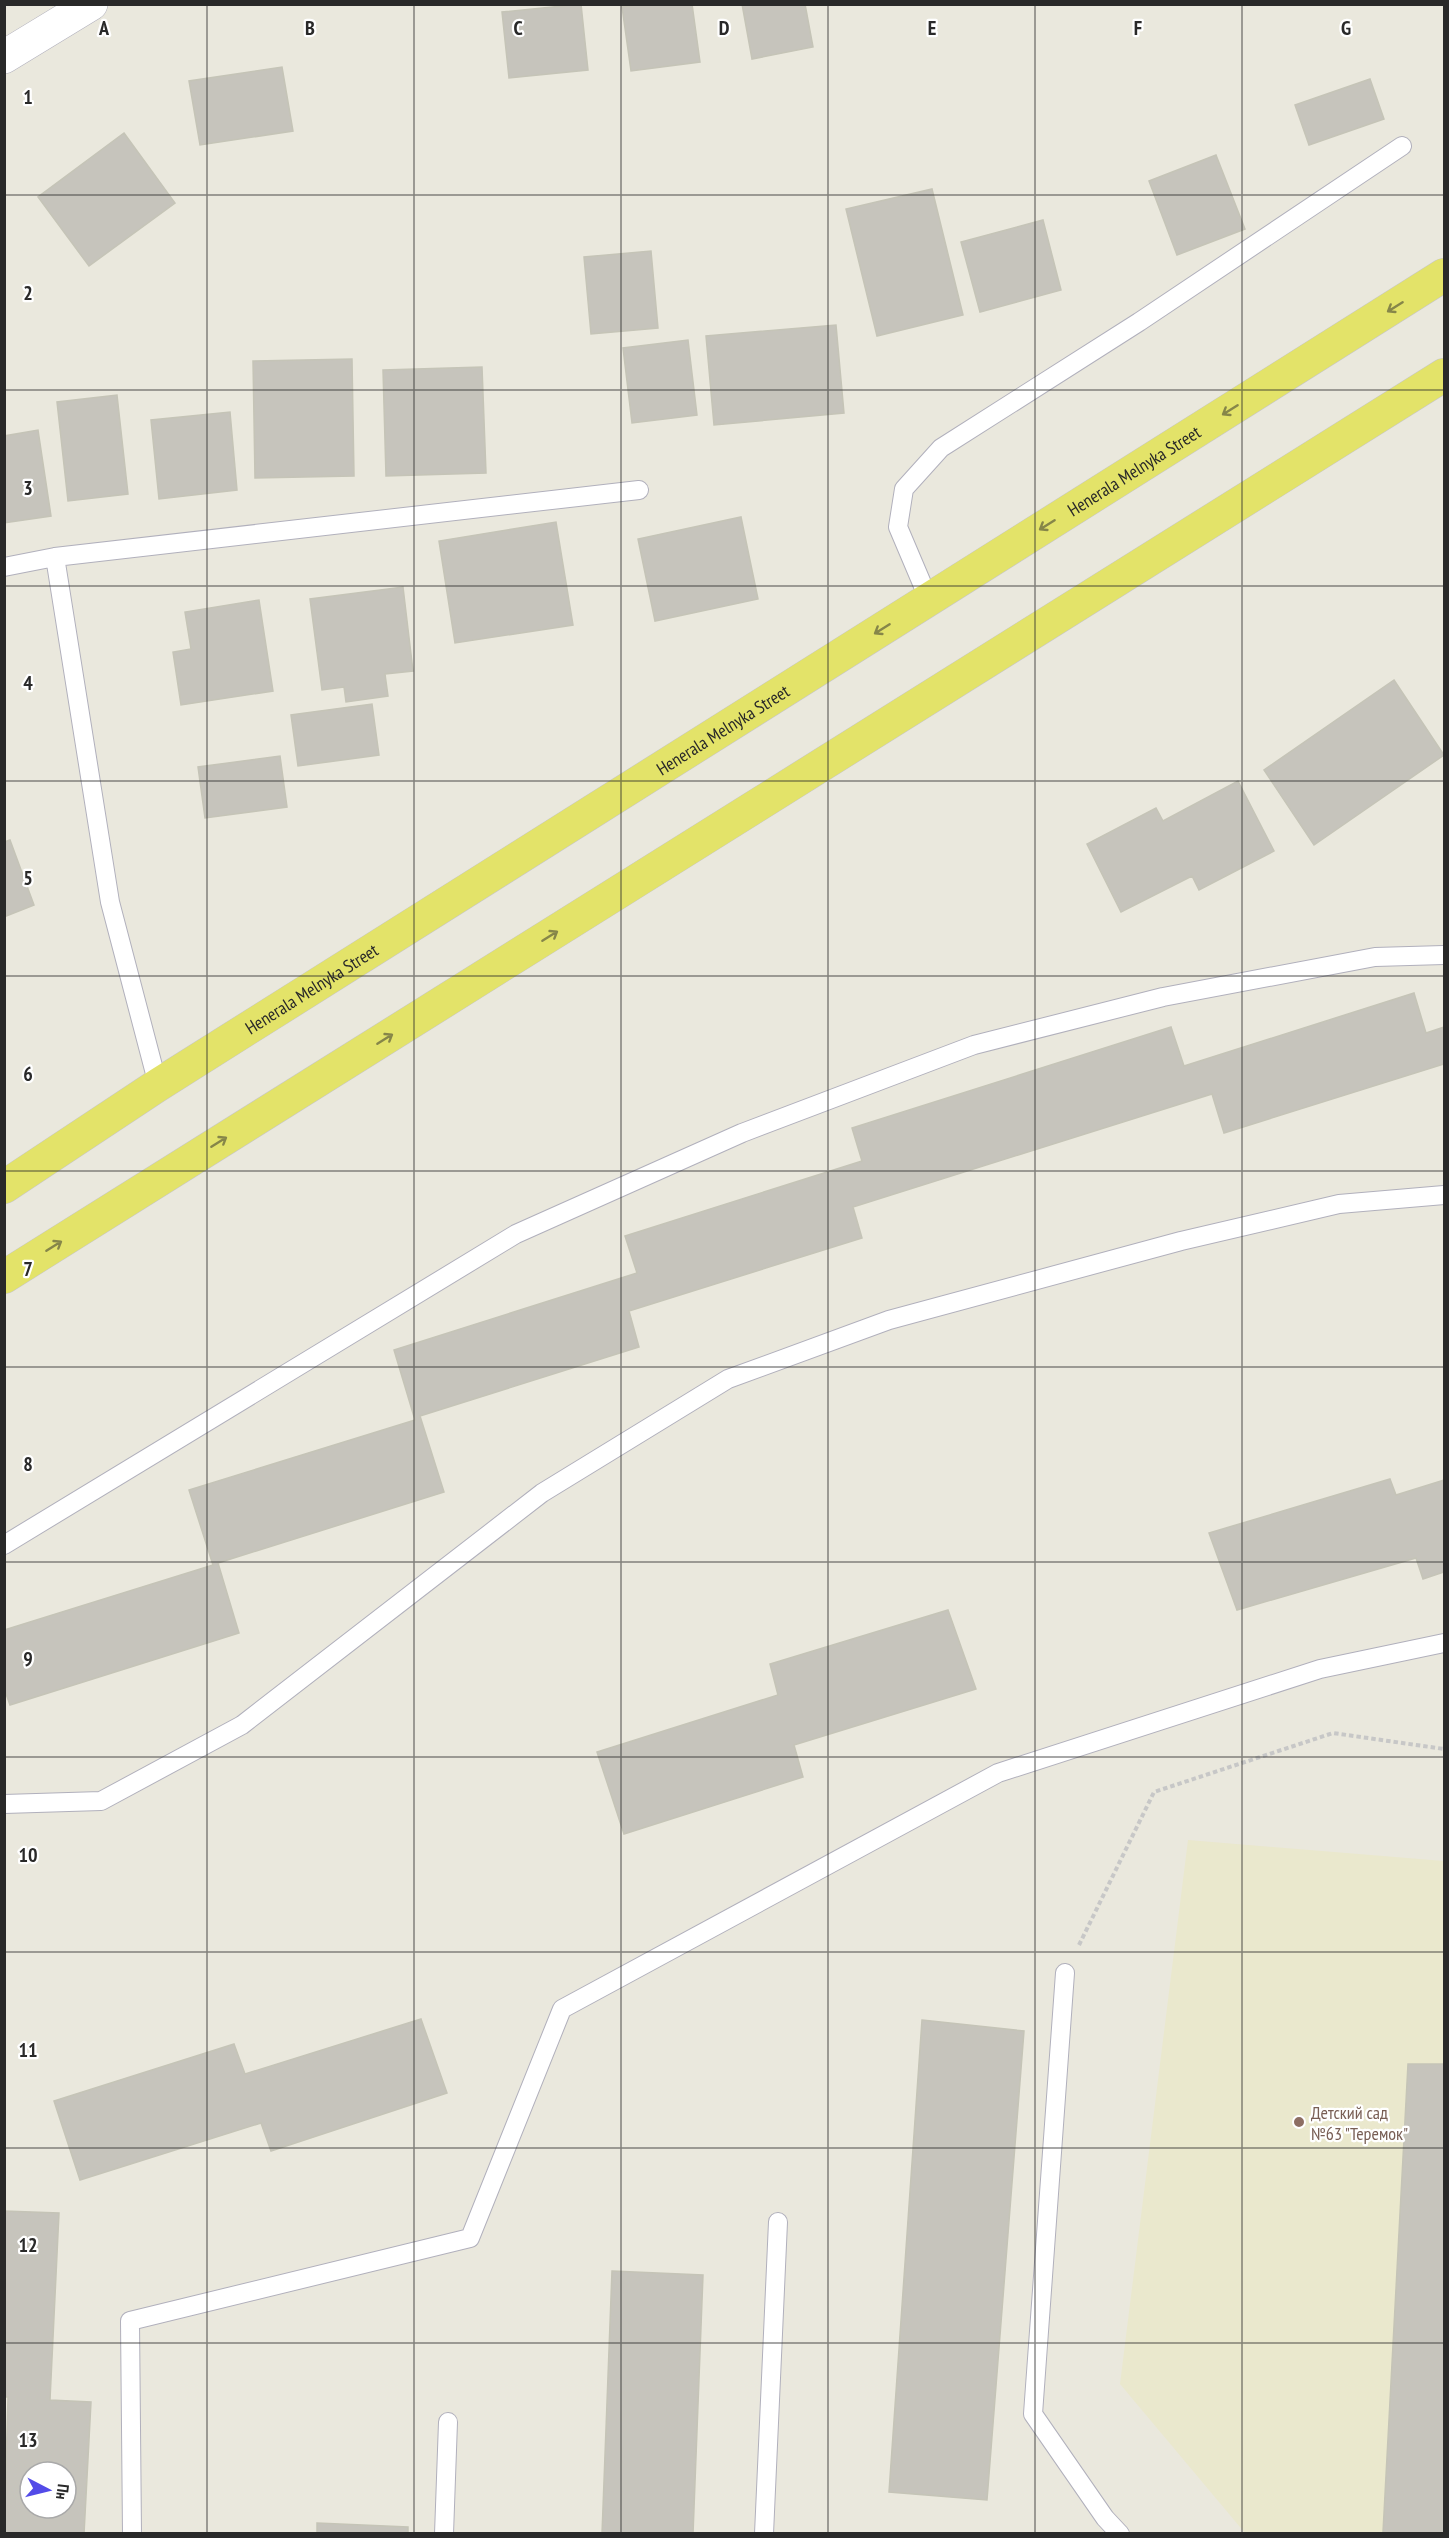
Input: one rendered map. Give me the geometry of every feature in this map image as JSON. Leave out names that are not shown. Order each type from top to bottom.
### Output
[{"type":"main road","name":"Henerala Melnyka Street","points":[[4,1187],[158,1085],[1444,275]]},
{"type":"main road","points":[[4,1277],[1444,375]]},
{"type":"street","points":[[4,57],[91,5]]},
{"type":"lane","points":[[929,600],[898,526],[904,489],[941,448],[1139,322],[1401,146]]},
{"type":"lane","points":[[4,567],[55,557],[639,490]]},
{"type":"lane","points":[[55,557],[110,902],[158,1085]]},
{"type":"lane","points":[[4,1545],[516,1234],[742,1133],[974,1045],[1163,997],[1375,957],[1444,955]]},
{"type":"lane","points":[[4,1804],[100,1801],[242,1725],[542,1493],[728,1379],[889,1320],[1181,1242],[1339,1204],[1444,1195]]},
{"type":"lane","points":[[132,2534],[130,2321],[470,2238],[562,2009],[998,1773],[1320,1669],[1444,1643]]},
{"type":"lane","points":[[1065,1973],[1033,2414],[1105,2518],[1120,2534]]},
{"type":"lane","points":[[764,2534],[778,2222]]},
{"type":"lane","points":[[444,2534],[448,2422]]},
{"type":"path","points":[[1065,1973],[1154,1792],[1333,1733],[1444,1749]]},
{"type":"shaded area","name":"Детский сад №63 \"Теремок\"","points":[[1188,1840],[1444,1861],[1444,2533],[1245,2533],[1120,2384]]},
{"type":"building","points":[[581,4],[588,70],[509,78],[502,12]]},
{"type":"building","points":[[643,4],[692,4],[700,62],[631,71],[622,7]]},
{"type":"building","points":[[742,4],[805,4],[813,47],[752,59]]},
{"type":"building","points":[[282,67],[293,131],[200,145],[189,81]]},
{"type":"building","points":[[1370,79],[1384,119],[1309,145],[1295,105]]},
{"type":"building","points":[[124,133],[175,203],[89,266],[38,197]]},
{"type":"building","points":[[1216,155],[1245,229],[1177,255],[1149,181]]},
{"type":"building","points":[[932,189],[963,315],[877,336],[846,209]]},
{"type":"building","points":[[1043,220],[1061,290],[980,312],[961,242]]},
{"type":"building","points":[[651,251],[658,328],[591,334],[584,257]]},
{"type":"building","points":[[836,325],[844,413],[714,425],[706,336]]},
{"type":"building","points":[[688,340],[697,415],[632,423],[623,348]]},
{"type":"building","points":[[352,359],[354,476],[255,478],[253,361]]},
{"type":"building","points":[[482,367],[486,473],[386,476],[383,370]]},
{"type":"building","points":[[117,395],[128,494],[68,501],[57,402]]},
{"type":"building","points":[[230,412],[237,490],[159,499],[151,420]]},
{"type":"building","points":[[38,430],[51,516],[4,523],[4,436]]},
{"type":"building","points":[[741,517],[758,599],[655,621],[638,539]]},
{"type":"building","points":[[556,522],[573,625],[455,643],[439,541]]},
{"type":"building","points":[[403,587],[413,671],[385,674],[388,696],[346,702],[344,687],[322,690],[310,599]]},
{"type":"building","points":[[259,600],[273,691],[181,705],[173,652],[191,649],[185,612]]},
{"type":"building","points":[[1394,680],[1444,755],[1314,845],[1264,770]]},
{"type":"building","points":[[372,704],[379,755],[298,766],[291,715]]},
{"type":"building","points":[[280,756],[287,807],[205,818],[198,767]]},
{"type":"building","points":[[1238,781],[1274,851],[1199,890],[1192,876],[1121,912],[1087,844],[1156,808],[1163,821]]},
{"type":"building","points":[[10,840],[34,905],[4,917],[4,842]]},
{"type":"building","points":[[1414,993],[1426,1033],[1444,1027],[1444,1064],[1224,1133],[1212,1094],[853,1207],[862,1238],[629,1311],[639,1347],[420,1416],[444,1492],[218,1563],[239,1633],[10,1705],[4,1688],[4,1630],[213,1565],[189,1490],[415,1420],[394,1350],[637,1273],[625,1236],[862,1161],[852,1128],[1171,1027],[1184,1066]]},
{"type":"building","points":[[1390,1479],[1396,1495],[1444,1480],[1444,1572],[1423,1579],[1416,1558],[1237,1610],[1209,1533]]},
{"type":"building","points":[[948,1610],[976,1689],[794,1745],[803,1777],[624,1834],[597,1752],[778,1695],[770,1664]]},
{"type":"building","points":[[421,2019],[447,2093],[271,2151],[261,2123],[80,2180],[54,2101],[234,2044],[245,2074]]},
{"type":"building","points":[[922,2020],[1024,2031],[987,2500],[889,2492]]},
{"type":"building","name":"Детский сад №63 \"Теремок\"","points":[[1408,2064],[1444,2064],[1444,2534],[1383,2532]]},
{"type":"building","points":[[4,2211],[59,2213],[50,2400],[91,2402],[84,2534],[4,2534],[8,2397],[4,2397]]},
{"type":"building","points":[[612,2271],[703,2275],[693,2534],[602,2534]]},
{"type":"building","points":[[317,2523],[408,2527],[408,2534],[317,2534]]},
{"type":"place","name":"Детский сад №63 \"Теремок\"","points":[[1299,2122]]}]
